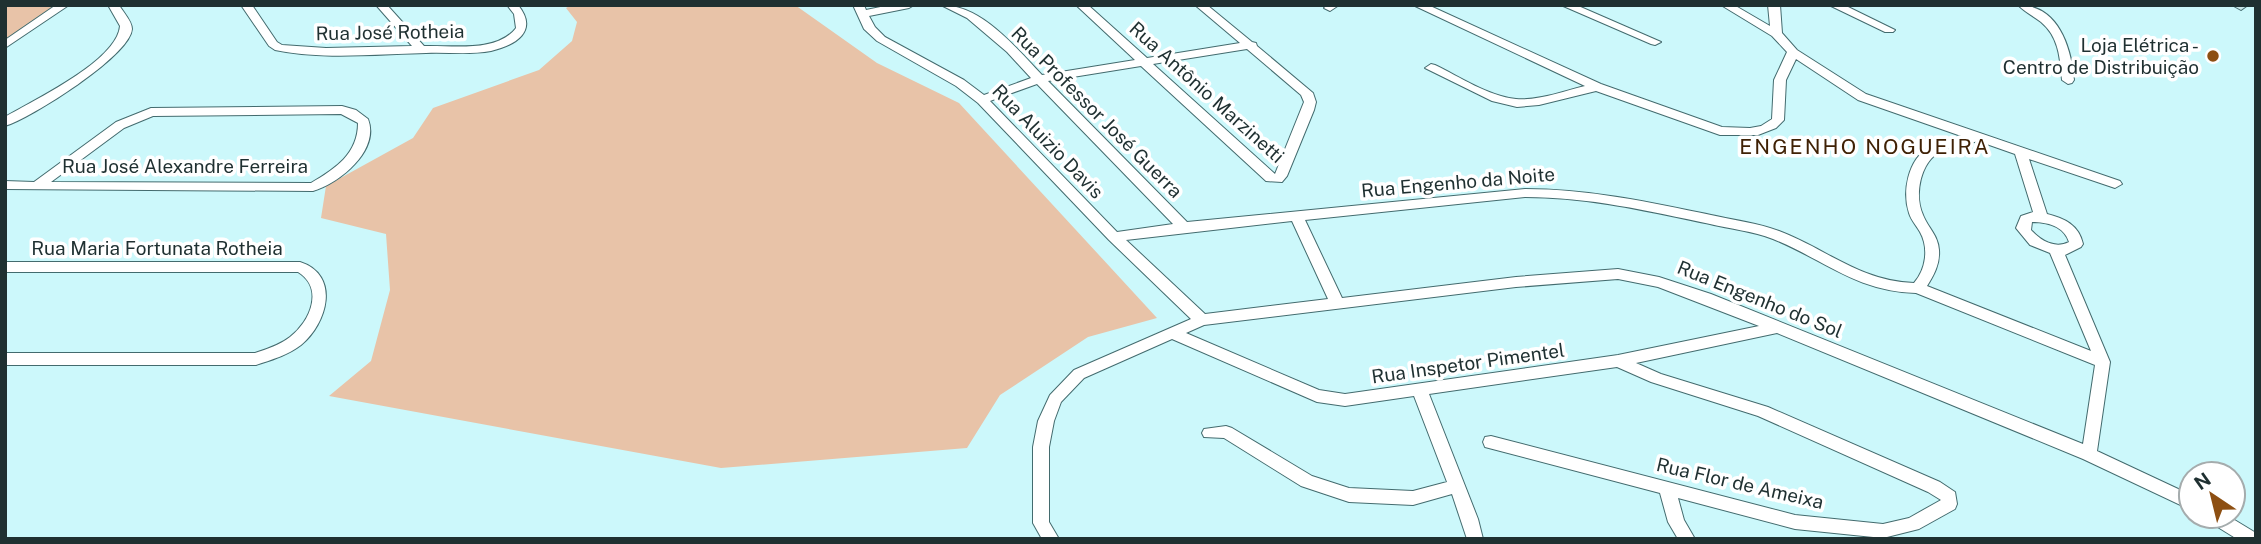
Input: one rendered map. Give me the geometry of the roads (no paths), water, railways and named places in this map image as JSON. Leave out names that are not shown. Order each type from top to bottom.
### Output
[{"type":"street","points":[[5,45],[64,5]]},
{"type":"street","points":[[5,122],[113,52],[126,32],[125,25],[113,5]]},
{"type":"street","name":"Rua José Rotheia","points":[[246,5],[273,44],[279,48],[326,51],[488,48],[502,44],[520,32],[523,24],[521,14],[512,5]]},
{"type":"street","points":[[380,5],[421,49]]},
{"type":"street","points":[[859,10],[909,5]]},
{"type":"street","name":"Rua Professor José Guerra","points":[[946,5],[971,16],[1012,50],[1184,227]]},
{"type":"street","name":"Rua Antônio Marzinetti","points":[[1081,5],[1271,178],[1277,179],[1281,176],[1310,102],[1307,93],[1252,45]]},
{"type":"street","points":[[1200,5],[1252,45]]},
{"type":"street","points":[[1418,5],[1597,87],[1720,131],[1736,133],[1763,130],[1778,120],[1780,80],[1793,52]]},
{"type":"street","points":[[1566,5],[1655,42]]},
{"type":"street","points":[[1726,5],[1776,34],[1793,52],[1862,97],[2115,184]]},
{"type":"street","points":[[1774,5],[1776,34]]},
{"type":"street","points":[[1834,5],[1889,30]]},
{"type":"street","points":[[2023,5],[2045,18],[2060,33],[2068,80]]},
{"type":"street","name":"Rua Aluizio Davis","points":[[859,10],[870,29],[894,48],[960,83],[982,100],[1114,237],[1202,320]]},
{"type":"street","points":[[982,100],[1039,79],[1252,45]]},
{"type":"street","points":[[1431,68],[1496,98],[1517,103],[1539,101],[1597,87]]},
{"type":"street","name":"Rua José Alexandre Ferreira","points":[[5,185],[37,186],[313,187],[332,177],[354,158],[365,130],[364,122],[352,113],[342,110],[151,112],[120,125],[103,136],[37,186]]},
{"type":"street","points":[[1916,288],[1925,280],[1933,255],[1930,236],[1916,213],[1914,190],[1919,164],[1934,148],[1977,138]]},
{"type":"street","points":[[2020,151],[2041,217]]},
{"type":"street","name":"Rua Engenho da Noite","points":[[1114,237],[1184,227],[1525,193],[1563,193],[1621,200],[1775,234],[1860,277],[1891,287],[1916,288],[2103,362]]},
{"type":"street","points":[[1297,216],[1338,305]]},
{"type":"street","points":[[2041,217],[2067,227],[2076,238],[2076,244],[2071,248],[2056,250],[2031,239],[2022,228],[2026,219],[2041,217]]},
{"type":"street","points":[[2056,250],[2103,362],[2089,454]]},
{"type":"street","name":"Rua Maria Fortunata Rotheia","points":[[5,267],[300,267],[311,271],[317,278],[320,291],[314,319],[302,336],[281,350],[256,359],[5,359]]},
{"type":"street","name":"Rua Engenho do Sol","points":[[1202,320],[1516,282],[1618,274],[1678,287],[2089,454],[2177,496]]},
{"type":"street","points":[[1051,539],[1041,523],[1041,447],[1046,421],[1055,399],[1079,374],[1104,360],[1174,334],[1202,320]]},
{"type":"street","name":"Rua Inspetor Pimentel","points":[[1174,334],[1317,396],[1345,400],[1618,361],[1778,327]]},
{"type":"street","name":"Rua Flor de Ameixa","points":[[1491,442],[1795,522],[1883,531],[1913,524],[1949,504],[1949,497],[1934,487],[1763,411],[1656,378],[1618,361]]},
{"type":"street","points":[[1419,389],[1475,539]]},
{"type":"street","points":[[1210,433],[1226,432],[1307,481],[1349,495],[1413,498],[1457,486]]},
{"type":"street","points":[[1667,489],[1676,522],[1687,539]]},
{"type":"place","name":"Loja Elétrica - Centro de Distribuição","points":[[2213,56]]},
{"type":"district","name":"ENGENHO NOGUEIRA","points":[[1865,146]]}]
